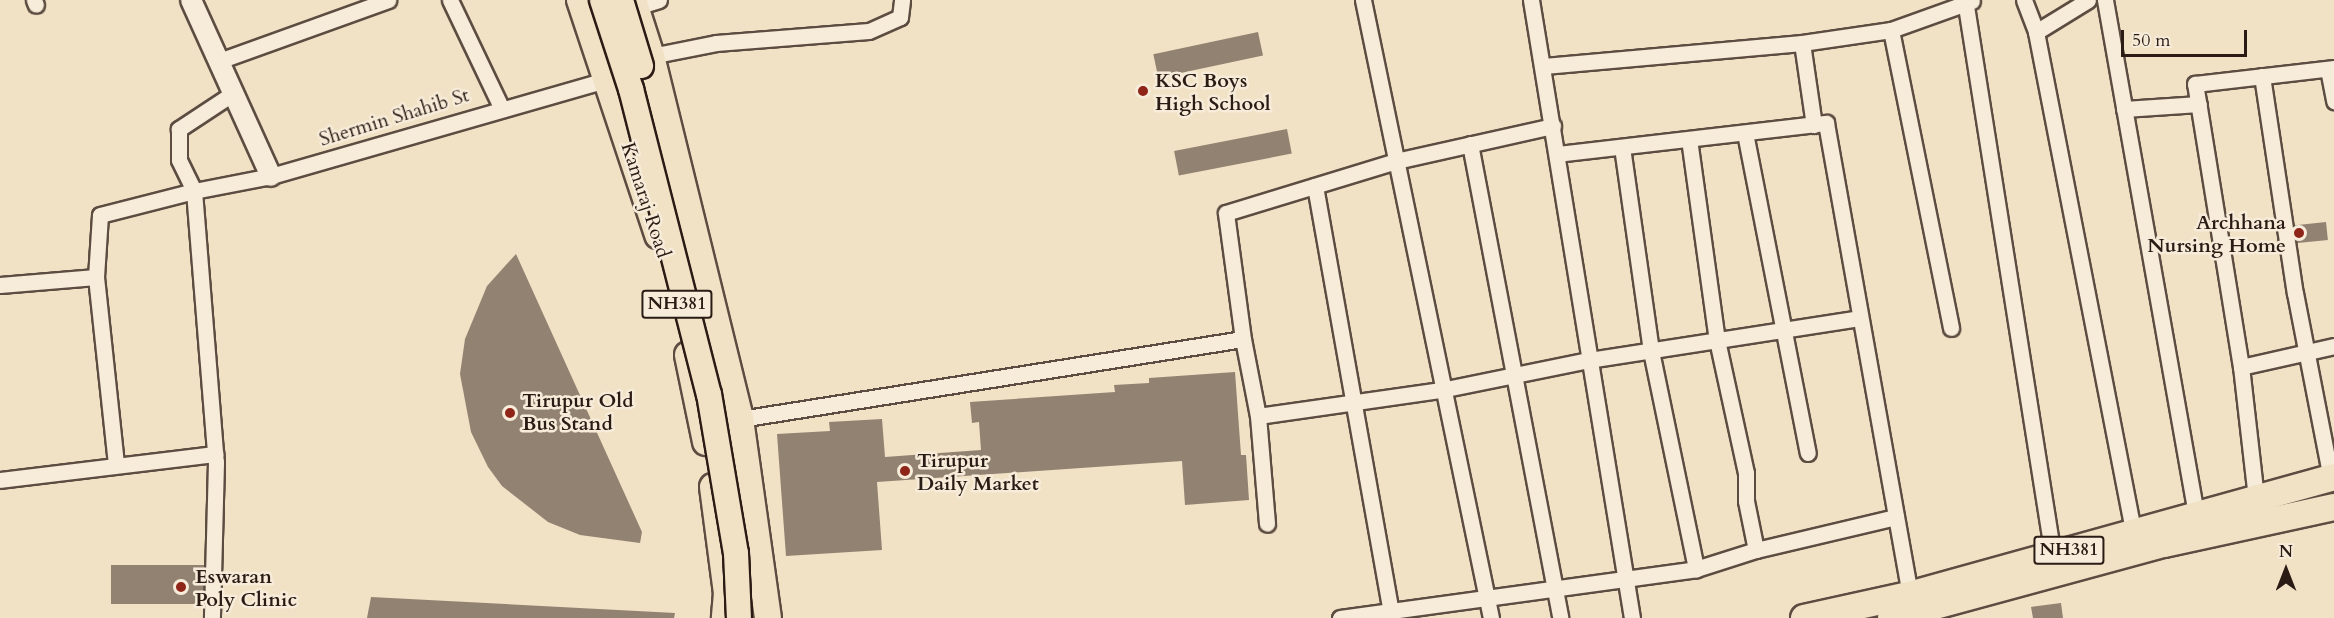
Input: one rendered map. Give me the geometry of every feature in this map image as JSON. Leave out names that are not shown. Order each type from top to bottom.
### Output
[{"type":"highway","name":"Kamaraj Road","points":[[580,0],[650,210],[684,330],[706,443],[727,593],[725,618]]},
{"type":"highway","name":"NH381","points":[[637,2],[740,419],[762,611]]},
{"type":"highway","name":"NH381","points":[[1904,609],[2133,530],[2333,478]]},
{"type":"highway","name":"NH381","points":[[1803,618],[1904,609],[2164,544],[2334,507]]},
{"type":"highway","points":[[727,593],[762,611],[787,618]]},
{"type":"main road","points":[[602,0],[631,89],[709,394],[736,553],[739,618]]},
{"type":"main road","points":[[637,2],[642,69],[719,385],[749,553],[762,611]]},
{"type":"street","points":[[191,0],[271,176]]},
{"type":"street","points":[[219,61],[388,0]]},
{"type":"street","points":[[450,0],[501,107]]},
{"type":"street","points":[[651,56],[716,43],[869,31],[900,16],[902,0]]},
{"type":"street","points":[[1363,0],[1441,390],[1491,618]]},
{"type":"street","points":[[1531,0],[1544,66],[1588,360],[1632,618]]},
{"type":"street","points":[[2024,0],[2037,32],[2133,530]]},
{"type":"street","points":[[2037,32],[2088,0]]},
{"type":"street","points":[[2105,0],[2196,514]]},
{"type":"street","points":[[1544,66],[1802,43],[1891,30],[1970,3],[2053,556]]},
{"type":"street","points":[[1891,30],[1951,328]]},
{"type":"street","points":[[1802,43],[1814,125]]},
{"type":"street","points":[[2256,498],[2241,367],[2195,84],[2331,69],[2334,101]]},
{"type":"street","points":[[2262,76],[2306,352],[2333,478]]},
{"type":"street","name":"Shermin Shahib St","points":[[96,277],[100,215],[194,191],[271,176],[501,107],[606,80]]},
{"type":"street","points":[[212,618],[215,454],[194,191],[179,160],[179,129],[232,94]]},
{"type":"street","points":[[2124,109],[2199,104]]},
{"type":"street","points":[[1557,154],[1826,123],[1896,517],[1904,609]]},
{"type":"street","points":[[1267,524],[1258,416],[1243,339],[1226,213],[1396,161],[1553,126]]},
{"type":"street","points":[[1745,133],[1808,453]]},
{"type":"street","points":[[1689,139],[1717,340],[1746,473],[1746,501],[1756,550]]},
{"type":"street","points":[[1470,144],[1560,618]]},
{"type":"street","points":[[1622,147],[1652,351],[1696,568]]},
{"type":"street","points":[[1315,186],[1357,402],[1391,612]]},
{"type":"street","points":[[0,285],[96,277],[116,465]]},
{"type":"street","points":[[1258,416],[1441,390],[1588,360],[1860,318]]},
{"type":"street","points":[[740,419],[1243,339]]},
{"type":"street","points":[[2241,367],[2334,346]]},
{"type":"street","points":[[0,480],[215,454]]},
{"type":"street","points":[[1340,618],[1555,591],[1696,568],[1756,550],[1896,517]]},
{"type":"building","points":[[1258,32],[1263,55],[1158,78],[1153,54]]},
{"type":"building","points":[[1287,129],[1292,154],[1179,175],[1174,151]]},
{"type":"building","points":[[2326,222],[2328,240],[2290,244],[2288,226]]},
{"type":"building","points":[[516,254],[642,532],[640,543],[580,535],[548,522],[502,486],[488,467],[471,432],[460,374],[465,339],[487,286]]},
{"type":"building","name":"Tirupur Daily Market","points":[[1235,372],[1241,455],[1246,455],[1249,500],[1185,505],[1182,461],[877,482],[882,550],[786,556],[777,434],[830,431],[829,422],[882,419],[885,457],[981,450],[979,422],[972,423],[970,402],[1115,392],[1114,385],[1149,383],[1149,378]]},
{"type":"building","points":[[111,565],[208,565],[208,604],[111,604]]},
{"type":"building","points":[[371,597],[675,613],[674,618],[367,618]]},
{"type":"building","points":[[2061,603],[2063,618],[2033,618],[2031,607]]},
{"type":"place","name":"KSC Boys High School","points":[[1143,91]]},
{"type":"place","name":"Archhana Nursing Home","points":[[2299,233]]},
{"type":"place","name":"Tirupur Old Bus Stand","points":[[510,413]]},
{"type":"place","name":"Tirupur Daily Market","points":[[905,471]]},
{"type":"place","name":"Eswaran Poly Clinic","points":[[181,587]]}]
